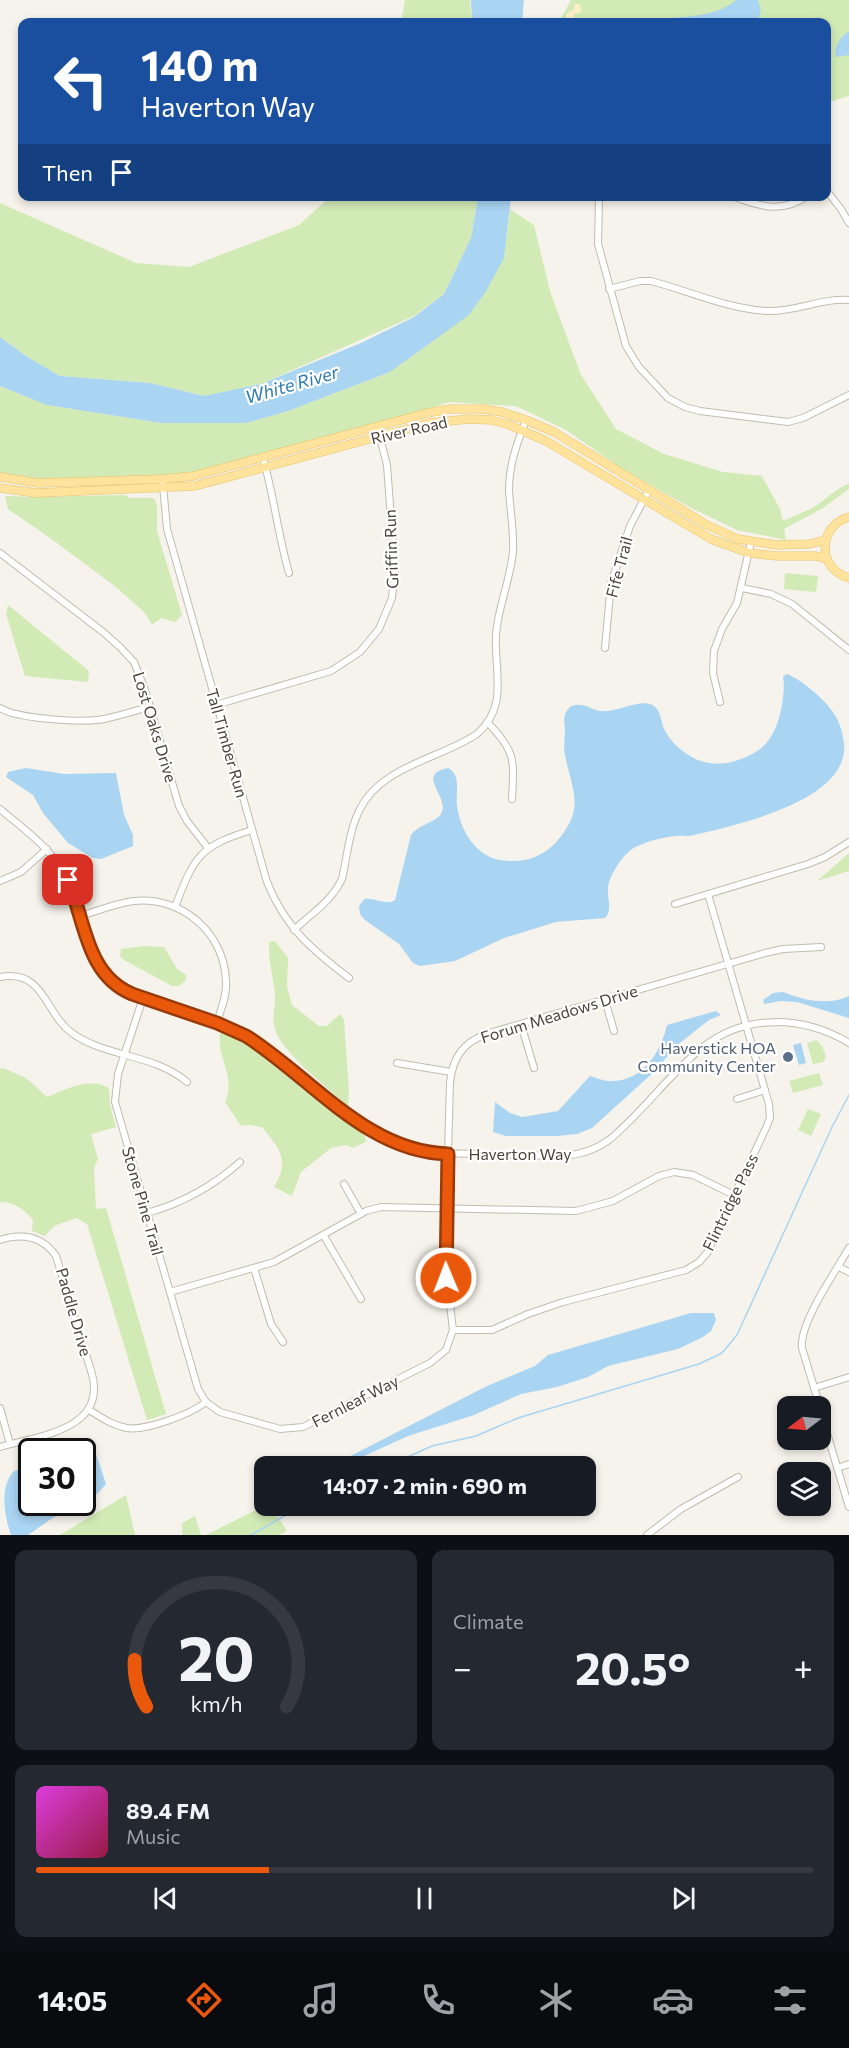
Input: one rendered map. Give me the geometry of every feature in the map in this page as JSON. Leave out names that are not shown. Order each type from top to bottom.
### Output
[{"type":"main road","name":"River Road","points":[[0,477],[38,483],[163,479],[200,475],[427,413],[450,409],[484,409],[502,412],[554,432],[720,532],[751,542],[792,545],[825,540]]},
{"type":"main road","name":"River Road","points":[[0,488],[36,493],[195,486],[429,423],[461,419],[491,420],[522,429],[546,441],[711,539],[749,553],[816,556],[826,559]]},
{"type":"main road","points":[[849,517],[834,525],[825,540],[826,559],[837,573],[849,578]]},
{"type":"street","points":[[831,196],[842,209],[849,223]]},
{"type":"street","points":[[599,201],[598,244],[626,346],[632,357],[668,398],[685,407],[700,411],[788,422],[803,418],[849,395]]},
{"type":"street","points":[[746,201],[772,208],[798,201]]},
{"type":"street","points":[[609,289],[640,281],[651,281],[737,306],[768,311],[795,309],[836,299],[849,300]]},
{"type":"street","points":[[294,930],[322,907],[338,887],[342,879],[354,823],[359,810],[370,794],[390,778],[469,739],[489,724],[498,698],[496,635],[513,547],[509,490],[510,468],[526,420]]},
{"type":"street","name":"Griffin Run","points":[[216,705],[331,671],[360,652],[379,629],[389,609],[395,580],[387,465],[377,426]]},
{"type":"street","points":[[263,458],[279,538],[289,573]]},
{"type":"street","name":"Tall Timber Run","points":[[163,479],[167,529],[272,895],[294,930],[309,946],[349,978]]},
{"type":"street","name":"Fife Trail","points":[[605,648],[611,583],[620,551],[649,490]]},
{"type":"street","points":[[720,702],[713,673],[714,651],[722,629],[737,603],[751,542]]},
{"type":"street","name":"Lost Oaks Drive","points":[[0,553],[120,646],[138,669],[179,806],[187,821],[208,848]]},
{"type":"street","points":[[742,588],[771,594],[792,604],[849,650]]},
{"type":"street","points":[[0,708],[24,716],[83,720],[105,719],[149,707]]},
{"type":"street","points":[[489,724],[507,745],[512,757],[512,799]]},
{"type":"street","name":"Haverton Way","points":[[0,809],[46,849],[68,880],[93,957],[101,970],[118,987],[143,998],[237,1030],[378,1135],[418,1151],[448,1154],[562,1156],[592,1150],[604,1144],[621,1130],[686,1062],[705,1046],[724,1034],[746,1026],[770,1022],[797,1023],[820,1029],[849,1043]]},
{"type":"street","points":[[175,907],[188,875],[196,861],[208,848],[222,839],[252,830]]},
{"type":"street","points":[[675,904],[808,864],[825,857],[849,842]]},
{"type":"street","points":[[0,881],[21,872],[46,849]]},
{"type":"street","name":"Flintridge Pass","points":[[453,1330],[492,1330],[563,1302],[693,1267],[707,1253],[769,1121],[770,1108],[708,894]]},
{"type":"street","points":[[81,916],[132,901],[159,902],[175,907],[205,927],[218,945],[223,958],[226,981],[226,992],[217,1023]]},
{"type":"street","name":"Forum Meadows Drive","points":[[453,1330],[446,1271],[451,1072],[458,1054],[468,1042],[486,1034],[776,951],[820,947]]},
{"type":"street","points":[[0,977],[16,976],[28,981],[43,993],[60,1022],[74,1035],[88,1042],[168,1069],[187,1082]]},
{"type":"street","name":"Stone Pine Trail","points":[[143,998],[116,1081],[116,1102],[195,1380],[206,1402]]},
{"type":"street","points":[[605,999],[614,1031]]},
{"type":"street","points":[[521,1024],[534,1068]]},
{"type":"street","points":[[397,1063],[451,1072]]},
{"type":"street","points":[[737,1099],[765,1090]]},
{"type":"street","points":[[147,1214],[200,1192],[240,1162]]},
{"type":"street","points":[[170,1292],[255,1268],[287,1256],[361,1214],[381,1207],[581,1210],[613,1201],[659,1176],[674,1172],[688,1173],[734,1195]]},
{"type":"street","points":[[344,1184],[361,1214]]},
{"type":"street","name":"Paddle Drive","points":[[0,1240],[20,1236],[30,1237],[50,1248],[58,1259],[93,1380],[94,1393],[89,1410]]},
{"type":"street","points":[[324,1236],[361,1299]]},
{"type":"street","points":[[816,1396],[801,1344],[803,1331],[849,1248]]},
{"type":"street","points":[[838,1267],[849,1272]]},
{"type":"street","points":[[255,1268],[271,1324],[283,1342]]},
{"type":"street","name":"Fernleaf Way","points":[[206,1402],[220,1412],[280,1429],[298,1429],[433,1361],[446,1350],[453,1330]]},
{"type":"street","points":[[814,1388],[849,1377]]},
{"type":"street","points":[[0,1447],[71,1426],[89,1410],[113,1424],[134,1428],[188,1414],[206,1402]]},
{"type":"street","points":[[0,1408],[10,1444]]},
{"type":"street","points":[[831,1447],[849,1506]]},
{"type":"street","points":[[837,1468],[849,1464]]},
{"type":"street","points":[[647,1535],[681,1509],[738,1477]]},
{"type":"green space","points":[[405,0],[470,0],[472,18],[402,18]]},
{"type":"green space","points":[[571,0],[849,0],[849,96],[831,102],[831,18],[561,18]]},
{"type":"green space","points":[[326,201],[477,201],[471,238],[444,294],[414,316],[261,384],[204,396],[150,383],[60,376],[0,337],[0,203],[136,263],[189,267],[299,225]]},
{"type":"green space","points":[[510,209],[534,225],[550,291],[580,373],[616,429],[664,454],[723,472],[762,476],[780,509],[783,521],[820,503],[849,484],[849,489],[823,508],[784,529],[786,540],[737,530],[691,508],[624,470],[566,430],[516,406],[449,402],[377,426],[225,468],[62,483],[0,477],[0,386],[47,405],[161,423],[246,423],[288,411],[390,372],[504,258]]},
{"type":"green space","points":[[125,495],[129,498],[154,498],[157,505],[157,531],[182,615],[175,622],[161,618],[152,625],[145,613],[116,587],[8,509],[5,496]]},
{"type":"green space","points":[[785,573],[818,576],[816,592],[784,589]]},
{"type":"green space","points":[[8,605],[89,671],[88,682],[25,676],[6,614]]},
{"type":"green space","points":[[849,853],[849,871],[817,881]]},
{"type":"green space","points":[[275,941],[288,958],[287,987],[292,1005],[319,1026],[327,1026],[340,1014],[344,1020],[348,1106],[293,1056],[277,1035],[274,1025],[275,993],[269,948],[269,942]]},
{"type":"green space","points":[[143,946],[164,947],[177,969],[186,975],[186,980],[179,986],[172,986],[120,956],[121,949]]},
{"type":"green space","points":[[220,1033],[228,1034],[251,1047],[365,1136],[366,1142],[353,1148],[347,1145],[331,1148],[301,1172],[292,1196],[274,1187],[279,1178],[282,1162],[274,1142],[262,1127],[241,1126],[225,1102],[229,1085],[221,1050]]},
{"type":"green space","points":[[816,1040],[822,1046],[826,1057],[823,1062],[813,1064],[807,1043]]},
{"type":"green space","points":[[3,1068],[26,1078],[47,1097],[86,1084],[109,1088],[110,1105],[116,1127],[91,1134],[98,1159],[94,1168],[96,1209],[106,1208],[166,1414],[147,1420],[87,1224],[76,1218],[54,1226],[45,1236],[32,1231],[33,1220],[23,1210],[10,1203],[0,1202],[0,1069]]},
{"type":"green space","points":[[819,1073],[823,1085],[793,1093],[789,1081]]},
{"type":"green space","points":[[808,1109],[821,1114],[811,1136],[798,1130]]},
{"type":"green space","points":[[126,1495],[135,1535],[60,1535],[91,1516],[96,1516],[96,1513]]},
{"type":"green space","points":[[254,1511],[254,1516],[277,1516],[287,1531],[279,1535],[206,1535]]},
{"type":"green space","points":[[195,1516],[201,1535],[182,1535],[182,1523]]},
{"type":"sand","points":[[575,4],[580,4],[582,12],[574,14],[574,18],[566,18],[566,14],[574,9]]},
{"type":"water","points":[[471,0],[524,0],[522,18],[472,18]]},
{"type":"water","points":[[736,0],[758,0],[761,11],[758,18],[673,18],[711,13]]},
{"type":"water","points":[[849,32],[849,55],[836,57],[838,43]]},
{"type":"water","name":"White River","points":[[477,201],[511,201],[504,258],[486,291],[469,315],[390,372],[288,411],[246,423],[161,423],[47,405],[0,386],[0,337],[60,376],[150,383],[204,396],[261,384],[361,343],[414,317],[444,294],[471,238]]},
{"type":"water","points":[[786,674],[821,698],[840,724],[844,744],[841,764],[829,781],[810,795],[761,817],[692,836],[659,839],[632,849],[613,872],[608,888],[609,911],[605,918],[556,922],[504,938],[455,961],[420,966],[413,963],[399,944],[360,914],[359,906],[364,899],[387,902],[395,900],[411,835],[441,814],[442,801],[433,781],[438,771],[448,768],[455,775],[457,806],[461,823],[469,838],[480,851],[500,860],[530,859],[547,851],[556,843],[567,828],[573,814],[573,789],[564,748],[564,717],[570,707],[582,705],[606,711],[636,704],[649,704],[654,706],[660,714],[664,728],[674,744],[684,752],[704,762],[729,763],[755,753],[773,734],[782,705],[783,677]]},
{"type":"water","points":[[26,768],[64,774],[116,773],[124,815],[133,835],[133,846],[101,859],[93,858],[68,843],[43,813],[33,795],[6,777],[8,772]]},
{"type":"water","points":[[783,992],[816,1001],[833,1001],[849,996],[849,1018],[797,1002],[781,1001],[764,1004],[763,1000],[773,993]]},
{"type":"water","points":[[716,1011],[721,1015],[709,1020],[676,1046],[656,1070],[592,1128],[577,1134],[557,1136],[506,1136],[493,1132],[495,1102],[510,1113],[522,1117],[558,1111],[590,1076],[613,1081],[633,1076],[642,1070],[660,1045],[667,1025]]},
{"type":"water","points":[[801,1043],[806,1063],[799,1065],[793,1045]]},
{"type":"water","points":[[691,1313],[714,1313],[716,1320],[711,1331],[678,1349],[608,1366],[588,1377],[557,1387],[521,1394],[474,1415],[408,1436],[364,1456],[350,1456],[487,1386],[535,1366],[548,1355]]},
{"type":"water","points":[[96,1454],[106,1484],[96,1494]]},
{"type":"water","points":[[17,1470],[18,1516],[56,1516],[28,1535],[11,1535],[5,1510],[6,1485],[13,1472]]},
{"type":"waterway","points":[[410,1456],[432,1446],[476,1436],[518,1418],[699,1364],[722,1353],[737,1335],[832,1127],[849,1095]]},
{"type":"waterway","points":[[251,1535],[284,1516]]},
{"type":"place","name":"Haverstick HOA Community Center","points":[[788,1057]]},
{"type":"route","points":[[68,880],[95,961],[118,987],[132,994],[237,1030],[263,1047],[378,1135],[418,1151],[448,1154],[446,1278]]}]
